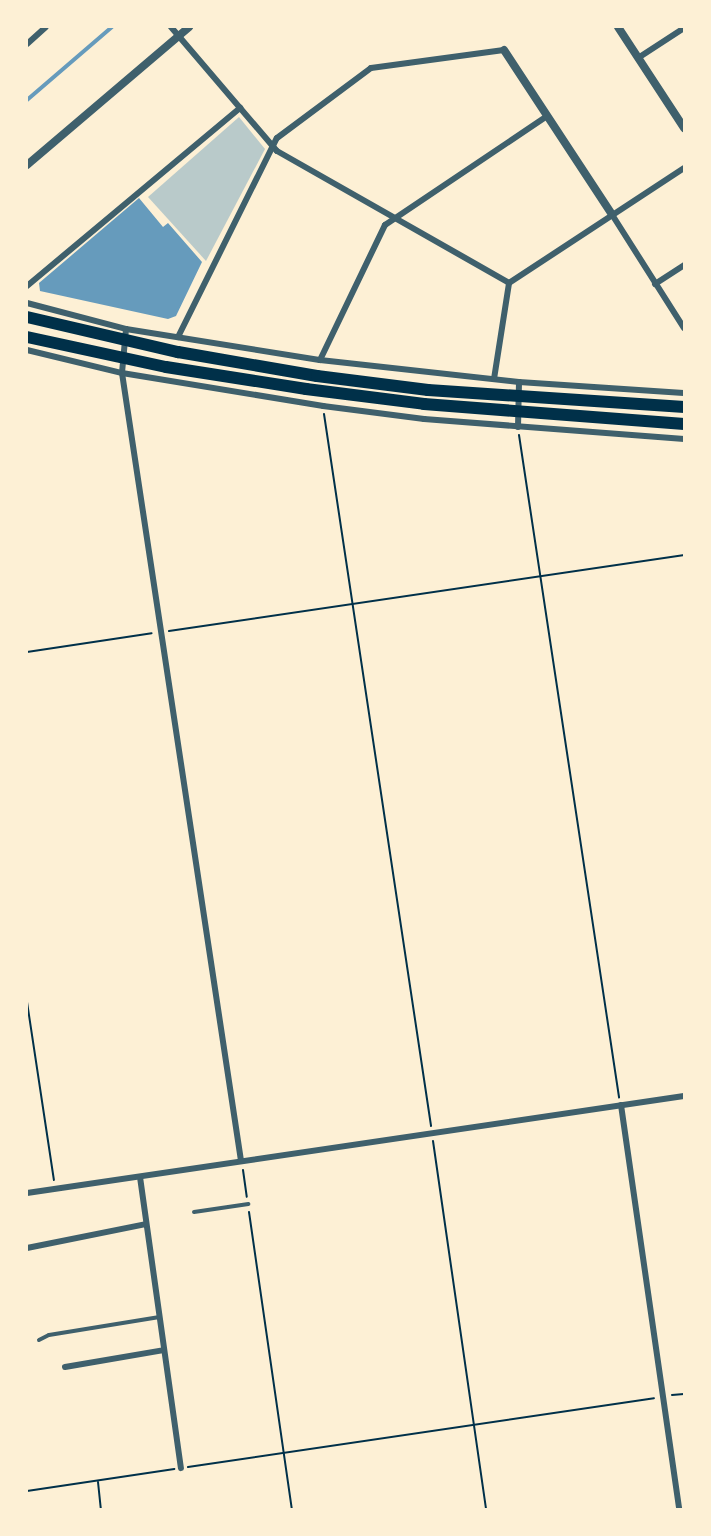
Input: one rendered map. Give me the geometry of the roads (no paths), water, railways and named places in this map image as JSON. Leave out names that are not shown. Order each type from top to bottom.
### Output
[{"type":"highway","points":[[27,317],[178,352],[317,376],[428,390],[684,407]]},
{"type":"highway","points":[[27,337],[166,367],[306,389],[424,404],[684,424]]},
{"type":"street","points":[[27,44],[46,27]]},
{"type":"street","points":[[171,27],[273,146],[509,283]]},
{"type":"street","points":[[27,165],[189,27]]},
{"type":"street","points":[[618,27],[684,128]]},
{"type":"street","points":[[638,58],[684,28]]},
{"type":"street","points":[[178,337],[277,138],[371,68],[504,50],[684,328]]},
{"type":"street","points":[[27,286],[240,108]]},
{"type":"street","points":[[320,360],[385,225],[393,217],[546,117]]},
{"type":"street","points":[[494,379],[509,283],[611,213],[684,168]]},
{"type":"street","points":[[655,284],[684,265]]},
{"type":"street","points":[[27,303],[126,329],[320,360],[519,382],[684,393]]},
{"type":"street","points":[[126,329],[122,373],[163,632],[241,1161]]},
{"type":"street","points":[[27,350],[122,373],[323,406],[518,427],[684,439]]},
{"type":"street","points":[[518,427],[519,382]]},
{"type":"street","points":[[27,1193],[684,1096]]},
{"type":"street","points":[[621,1105],[680,1509]]},
{"type":"street","points":[[140,1177],[181,1468]]},
{"type":"street","points":[[27,1248],[146,1224]]},
{"type":"street","points":[[65,1367],[164,1350]]},
{"type":"lane","points":[[194,1212],[248,1204]]},
{"type":"lane","points":[[39,1340],[49,1335],[160,1317]]},
{"type":"water","points":[[139,198],[163,227],[168,223],[202,262],[176,316],[168,319],[40,291],[39,283]]},
{"type":"waterway","points":[[27,100],[112,27]]}]
